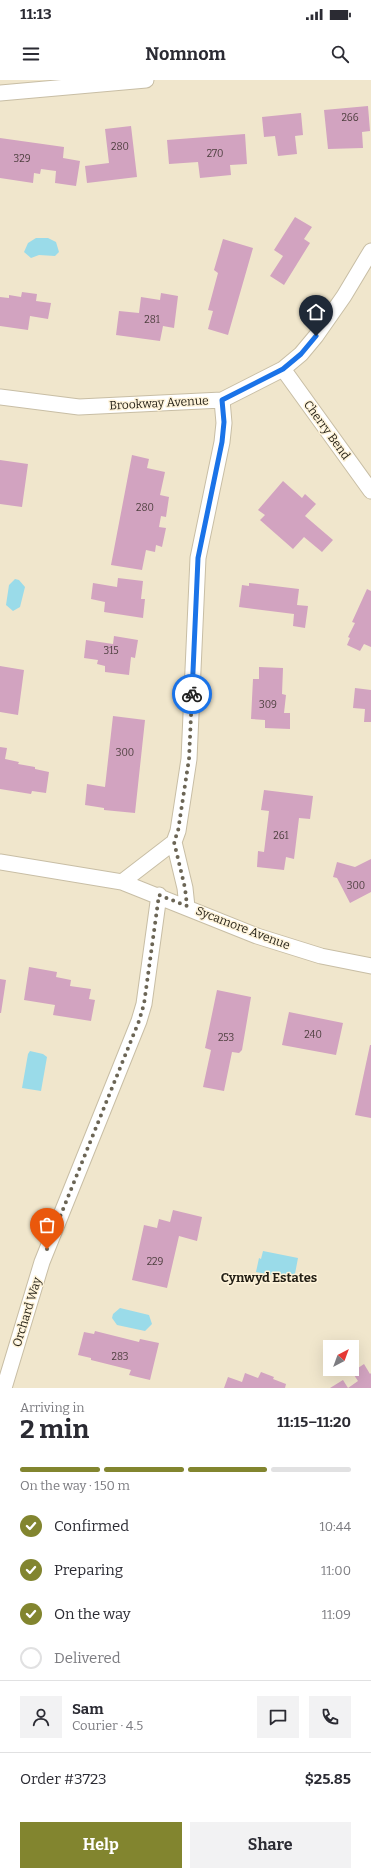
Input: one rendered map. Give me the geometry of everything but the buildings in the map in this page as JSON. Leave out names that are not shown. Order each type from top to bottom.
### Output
[{"type":"street","points":[[0,93],[146,80]]},
{"type":"street","name":"Brookway Avenue","points":[[0,396],[79,407],[222,400],[283,369],[301,354],[316,336],[344,296],[371,251]]},
{"type":"street","name":"Cherry Bend","points":[[283,369],[371,491]]},
{"type":"street","points":[[122,882],[174,842],[178,831],[189,759],[198,558],[222,442],[224,422],[222,400]]},
{"type":"street","points":[[174,842],[185,888],[187,906]]},
{"type":"street","name":"Sycamore Avenue","points":[[0,862],[122,882],[159,895],[270,940],[321,956],[371,966]]},
{"type":"street","name":"Orchard Way","points":[[4,1388],[42,1262],[139,1021],[144,1004],[159,895]]},
{"type":"water","points":[[36,238],[48,238],[56,242],[59,252],[55,256],[39,255],[31,258],[24,252],[28,243]]},
{"type":"water","points":[[15,579],[19,580],[25,587],[20,607],[13,611],[6,605],[9,585]]},
{"type":"water","points":[[30,1051],[43,1054],[47,1057],[41,1091],[22,1088],[28,1054]]},
{"type":"water","points":[[263,1251],[298,1258],[294,1279],[256,1272],[259,1258],[261,1259]]},
{"type":"water","points":[[120,1308],[149,1315],[152,1324],[145,1331],[117,1325],[112,1318],[113,1314]]},
{"type":"way so far","points":[[47,1249],[104,1111],[139,1021],[144,1004],[159,895],[187,906],[185,888],[174,842],[178,831],[189,759],[192,694]]},
{"type":"district","name":"Cynwyd Estates","points":[[269,1277]]},
{"type":"route","points":[[192,694],[198,558],[222,442],[224,422],[222,400],[283,369],[301,354],[316,336]]}]
